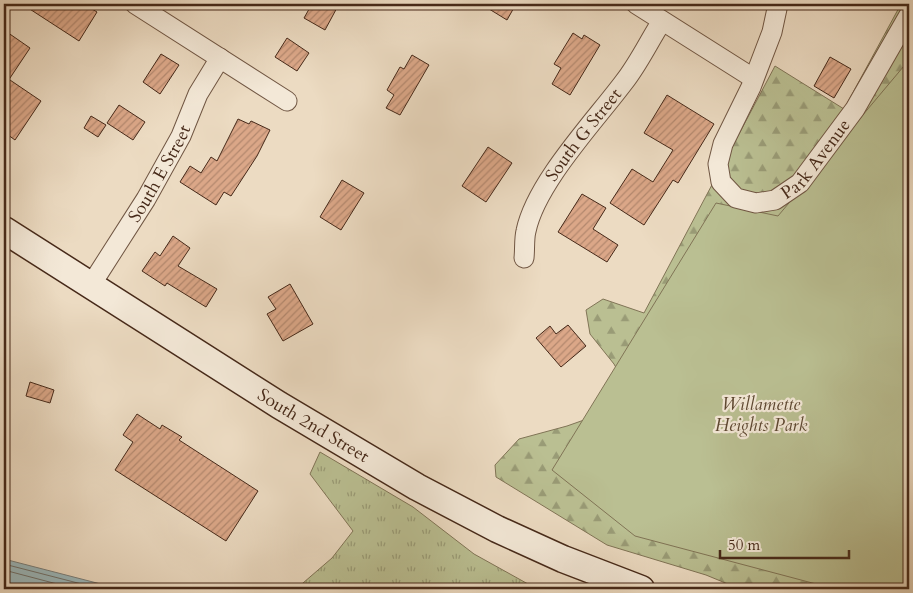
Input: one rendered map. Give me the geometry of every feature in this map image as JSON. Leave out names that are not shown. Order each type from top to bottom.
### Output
[{"type":"street","points":[[135,4],[287,101]]},
{"type":"street","points":[[636,4],[754,78]]},
{"type":"street","name":"Park Avenue","points":[[778,4],[772,32],[754,78],[723,144],[718,164],[721,182],[736,198],[756,204],[775,200],[800,183],[855,109],[909,14]]},
{"type":"street","name":"South G Street","points":[[524,258],[526,232],[533,208],[571,151],[634,68],[662,21]]},
{"type":"street","name":"South E Street","points":[[91,285],[146,199],[181,136],[198,94],[220,58]]},
{"type":"street","name":"South 2nd Street","points":[[4,230],[279,405],[417,487],[530,544],[563,559],[641,589]]},
{"type":"green space","name":"Willamette Heights Park","points":[[901,4],[909,4],[909,589],[740,589],[706,575],[607,545],[496,477],[495,465],[519,439],[567,426],[601,414],[625,384],[614,364],[590,334],[586,310],[603,299],[644,313],[775,66],[844,109]]},
{"type":"green space","name":"Willamette Heights Park","points":[[909,60],[909,589],[835,589],[635,536],[552,470],[716,203],[778,216]]},
{"type":"green space","points":[[320,452],[413,507],[474,554],[528,584],[547,589],[296,589],[332,558],[353,531],[310,474]]},
{"type":"water","points":[[4,559],[120,589],[4,589]]},
{"type":"building","points":[[22,4],[84,4],[97,12],[79,41]]},
{"type":"building","points":[[312,4],[339,4],[325,30],[304,18]]},
{"type":"building","points":[[481,4],[516,4],[507,20]]},
{"type":"building","points":[[4,30],[30,48],[4,87]]},
{"type":"building","points":[[573,33],[582,39],[584,35],[600,45],[570,95],[552,84],[561,68],[554,64]]},
{"type":"building","points":[[287,38],[309,53],[297,71],[275,57]]},
{"type":"building","points":[[161,54],[179,65],[160,94],[143,82]]},
{"type":"building","points":[[412,55],[429,65],[400,115],[386,108],[394,95],[387,90],[400,67],[404,69]]},
{"type":"building","points":[[830,57],[851,69],[834,98],[814,86]]},
{"type":"building","points":[[10,80],[41,101],[15,140],[4,132],[4,90]]},
{"type":"building","points":[[667,95],[714,124],[678,183],[673,180],[644,225],[610,203],[632,169],[653,182],[673,150],[644,133]]},
{"type":"building","points":[[119,105],[145,122],[133,140],[107,123]]},
{"type":"building","points":[[91,116],[106,125],[98,137],[84,128]]},
{"type":"building","points":[[238,119],[249,124],[251,121],[270,130],[257,156],[231,196],[224,192],[216,205],[180,182],[190,166],[201,173],[211,157],[217,161]]},
{"type":"building","points":[[488,147],[512,163],[486,202],[462,186]]},
{"type":"building","points":[[342,180],[364,193],[341,230],[320,217]]},
{"type":"building","points":[[582,194],[606,208],[593,229],[618,245],[607,262],[558,232]]},
{"type":"building","points":[[173,236],[190,248],[178,266],[217,289],[206,307],[167,283],[165,286],[142,271],[155,252],[160,256]]},
{"type":"building","points":[[290,284],[313,324],[283,341],[267,314],[276,309],[268,297]]},
{"type":"building","points":[[568,325],[586,346],[561,367],[536,338],[550,326],[556,334]]},
{"type":"building","points":[[30,382],[54,390],[50,403],[26,396]]},
{"type":"building","points":[[137,414],[160,429],[162,425],[182,437],[179,440],[258,491],[226,541],[115,470],[133,442],[123,435]]}]
